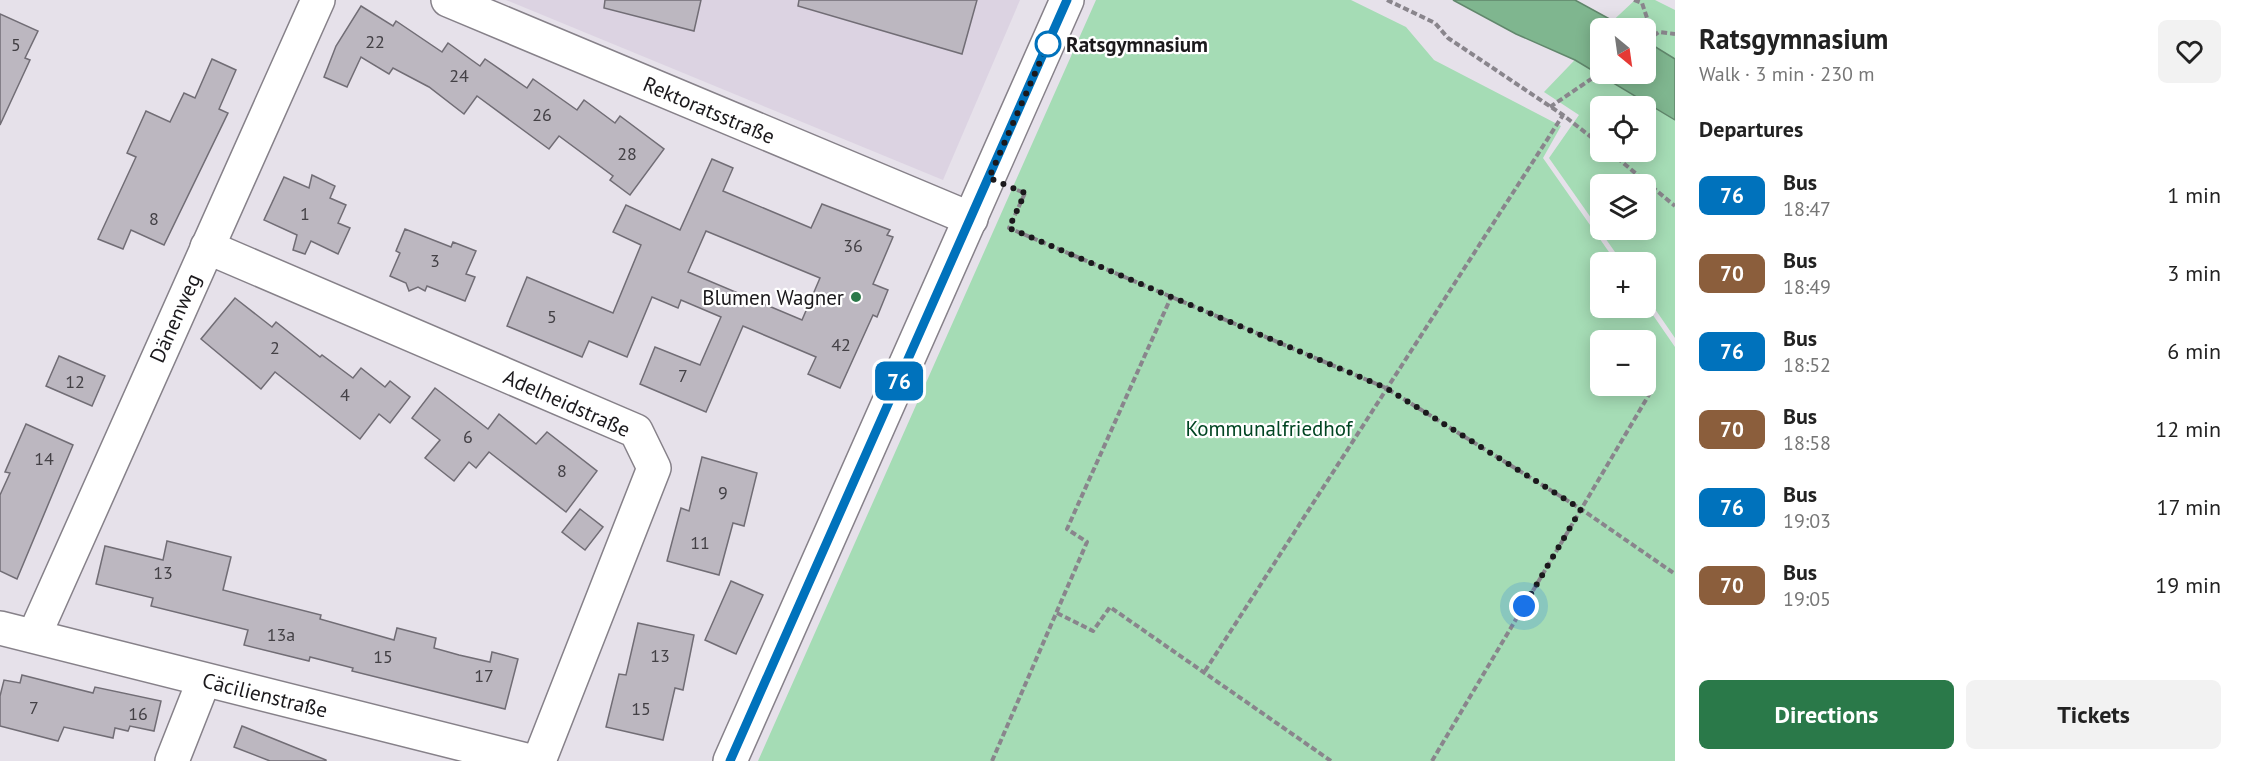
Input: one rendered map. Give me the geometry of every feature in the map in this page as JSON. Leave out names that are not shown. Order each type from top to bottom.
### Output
[{"type":"street","name":"Dänenweg","points":[[34,636],[318,0]]},
{"type":"street","name":"Rektoratsstraße","points":[[448,0],[970,219]]},
{"type":"street","points":[[730,761],[1067,0]]},
{"type":"street","name":"Adelheidstraße","points":[[207,247],[636,431],[654,468],[539,761]]},
{"type":"street","name":"Cäcilienstraße","points":[[0,628],[530,761]]},
{"type":"street","points":[[172,761],[204,680]]},
{"type":"path","points":[[1387,0],[1435,23],[1448,38],[1563,115],[1590,136]]},
{"type":"path","points":[[1400,0],[1404,8]]},
{"type":"path","points":[[1634,0],[1642,3],[1645,18]]},
{"type":"path","points":[[1656,34],[1659,32],[1675,34]]},
{"type":"path","points":[[1550,107],[1590,80]]},
{"type":"path","points":[[1205,671],[1563,115]]},
{"type":"path","points":[[1622,162],[1675,206]]},
{"type":"path","points":[[989,178],[1025,193],[1009,228],[1172,295],[1386,388],[1581,509],[1675,574]]},
{"type":"path","points":[[992,761],[1087,542],[1067,530],[1172,295]]},
{"type":"path","points":[[1432,761],[1648,396]]},
{"type":"path","points":[[1058,613],[1094,631],[1110,606],[1331,761]]},
{"type":"shaded area","name":"Ratsgymnasium","points":[[506,0],[1020,0],[943,180]]},
{"type":"shaded area","points":[[1453,0],[1575,0],[1608,18],[1590,18],[1590,69],[1516,34]]},
{"type":"shaded area","points":[[1656,47],[1675,59],[1675,120],[1656,109],[1656,96],[1635,96],[1615,84],[1656,84]]},
{"type":"green space","name":"Kommunalfriedhof","points":[[1096,0],[1351,0],[1406,27],[1434,60],[1561,126],[1543,158],[1590,225],[1590,240],[1601,240],[1609,252],[1590,252],[1590,318],[1655,318],[1675,347],[1675,761],[758,761]]},
{"type":"green space","points":[[1635,0],[1655,0],[1675,10],[1675,338],[1656,310],[1656,252],[1615,252],[1607,240],[1656,240],[1656,174],[1590,174],[1590,216],[1549,158],[1579,115],[1544,92],[1590,44],[1590,84],[1656,84],[1656,18],[1616,18]]},
{"type":"building","points":[[605,0],[701,0],[694,31],[604,8]]},
{"type":"building","points":[[799,0],[977,0],[962,54],[798,6]]},
{"type":"building","points":[[361,6],[393,26],[396,21],[442,52],[448,43],[480,66],[485,59],[527,88],[533,79],[577,110],[584,100],[615,123],[620,116],[664,149],[630,195],[610,180],[613,176],[559,136],[549,149],[477,96],[464,114],[429,87],[393,68],[389,74],[361,57],[347,87],[324,77],[336,46]]},
{"type":"building","points":[[0,14],[38,31],[25,58],[30,60],[0,125]]},
{"type":"building","points":[[212,59],[236,70],[219,109],[228,113],[164,245],[131,230],[123,249],[98,239],[136,157],[127,153],[146,111],[170,122],[184,93],[195,98]]},
{"type":"building","points":[[712,159],[733,168],[723,191],[811,228],[822,204],[890,230],[887,235],[893,237],[873,284],[888,290],[877,317],[873,315],[840,388],[808,374],[816,357],[743,326],[706,412],[640,384],[655,347],[700,365],[721,317],[681,300],[678,308],[652,297],[627,357],[589,341],[582,357],[507,326],[527,277],[613,313],[641,245],[613,232],[626,205],[680,230]],"holes":[[[706,231],[820,278],[802,320],[688,272]]]},
{"type":"building","points":[[312,175],[335,186],[330,198],[346,205],[338,223],[350,228],[338,254],[311,241],[305,254],[293,250],[297,235],[264,220],[284,177],[309,188]]},
{"type":"building","points":[[405,229],[451,247],[453,242],[476,251],[466,274],[475,277],[465,301],[427,286],[425,291],[418,287],[409,291],[406,283],[390,276],[400,253],[396,251]]},
{"type":"building","points":[[235,298],[272,327],[276,322],[320,357],[322,355],[353,378],[361,368],[385,387],[390,381],[410,397],[390,423],[379,414],[360,439],[275,372],[261,389],[201,339]]},
{"type":"building","points":[[59,356],[105,376],[92,406],[46,386]]},
{"type":"building","points":[[435,388],[488,429],[499,414],[536,444],[547,432],[597,471],[566,512],[489,452],[476,468],[469,462],[454,481],[425,458],[440,440],[412,418]]},
{"type":"building","points":[[26,424],[73,445],[17,579],[0,571],[0,495],[10,473],[5,472]]},
{"type":"building","points":[[702,457],[757,473],[744,526],[733,523],[719,575],[667,561],[681,508],[689,511]]},
{"type":"building","points":[[580,509],[603,527],[585,550],[562,532]]},
{"type":"building","points":[[167,541],[231,557],[223,590],[321,615],[320,619],[394,640],[397,628],[436,638],[434,648],[459,655],[490,662],[492,652],[518,659],[505,709],[352,671],[353,668],[310,657],[309,661],[244,645],[248,630],[151,606],[153,598],[96,584],[105,546],[163,560]]},
{"type":"building","points":[[731,581],[763,595],[736,654],[705,640]]},
{"type":"building","points":[[638,623],[694,635],[683,690],[675,688],[663,740],[606,727],[619,674],[626,675]]},
{"type":"building","points":[[22,675],[93,693],[95,687],[161,701],[154,731],[130,726],[128,731],[115,728],[113,738],[64,727],[58,741],[0,726],[0,696],[4,680],[20,683]]},
{"type":"building","points":[[242,726],[326,761],[270,761],[234,747]]},
{"type":"bus line","name":"76","points":[[730,761],[1067,0]]},
{"type":"place","name":"Ratsgymnasium","points":[[1048,44]]},
{"type":"place","name":"Blumen Wagner","points":[[856,297]]},
{"type":"route","points":[[1048,44],[1050,39],[989,178],[1025,193],[1009,228],[1172,295],[1386,388],[1581,509],[1524,606]]}]
